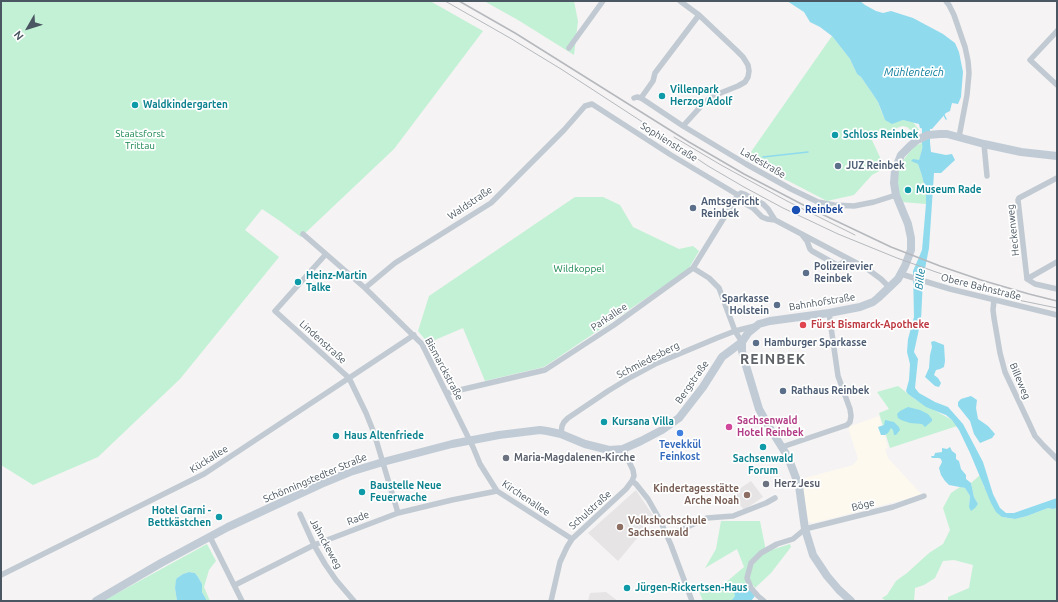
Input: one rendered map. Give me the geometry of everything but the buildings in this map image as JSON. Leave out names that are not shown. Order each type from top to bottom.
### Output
[{"type":"main road","name":"Bahnhofstraße","points":[[759,324],[787,318],[860,307],[878,298],[890,288],[901,274],[911,250],[911,238],[908,224],[896,195],[894,183],[895,170],[901,155],[917,140],[933,134],[947,134],[959,137]]},
{"type":"main road","points":[[959,137],[1021,152],[1057,156]]},
{"type":"main road","points":[[759,324],[748,333],[742,342],[742,351],[759,409],[788,457],[799,486],[805,529],[813,555],[827,576],[851,601]]},
{"type":"main road","name":"Bergstraße","points":[[623,449],[656,433],[679,418],[702,387],[722,356],[742,342]]},
{"type":"main road","points":[[734,348],[739,349],[745,362]]},
{"type":"main road","points":[[725,354],[736,355],[745,362]]},
{"type":"main road","name":"Schönningstedter Straße","points":[[96,601],[155,566],[228,527],[321,484],[350,472],[383,462],[470,440],[540,430],[547,430],[561,434],[585,444],[609,450],[623,449]]},
{"type":"street","points":[[569,48],[603,1]]},
{"type":"street","points":[[680,1],[699,15],[743,57],[748,65],[749,71],[745,82],[713,96],[703,104],[684,126]]},
{"type":"street","points":[[946,1],[954,15],[965,47],[968,61],[969,73],[967,95],[959,137]]},
{"type":"street","points":[[634,98],[641,98],[653,81],[655,73],[699,15]]},
{"type":"street","points":[[1057,30],[1030,60],[1057,86]]},
{"type":"street","name":"Ladestraße","points":[[641,98],[746,164],[818,202],[834,205],[854,206],[896,195]]},
{"type":"street","name":"Sophienstraße","points":[[592,104],[671,155],[738,195],[739,193],[744,194],[763,204],[775,220]]},
{"type":"street","name":"Waldstraße","points":[[365,288],[395,263],[491,202],[564,130],[585,106],[592,104]]},
{"type":"street","points":[[622,115],[622,123]]},
{"type":"street","points":[[984,144],[988,176]]},
{"type":"street","name":"Heckenweg","points":[[1027,279],[1018,200],[1019,198],[1057,178]]},
{"type":"street","name":"Sophienstraße","points":[[738,195],[737,199],[753,208],[762,217],[775,220],[866,268],[890,288]]},
{"type":"street","name":"Parkallee","points":[[447,393],[546,370],[614,325],[693,268],[738,195]]},
{"type":"street","name":"Bismarckstraße","points":[[303,234],[365,288],[422,344],[470,440]]},
{"type":"street","name":"Sophienstraße","points":[[801,235],[812,251],[837,265],[846,260],[851,260]]},
{"type":"street","name":"Lindenstraße","points":[[326,254],[275,311],[349,378],[374,433],[398,513]]},
{"type":"street","points":[[1057,262],[1027,279],[1035,284],[1057,289]]},
{"type":"street","points":[[693,268],[713,281],[719,288],[735,331],[742,342]]},
{"type":"street","name":"Obere Bahnstraße","points":[[901,274],[950,289],[1057,315]]},
{"type":"street","name":"Billeweg","points":[[994,300],[994,318],[1005,372],[1035,436],[1057,459]]},
{"type":"street","points":[[782,447],[847,425],[850,422],[850,409],[838,376],[828,313]]},
{"type":"street","name":"Schmiedesberg","points":[[561,434],[562,426],[568,418],[608,391],[655,364],[735,331],[759,324]]},
{"type":"street","name":"Kückallee","points":[[1,575],[204,474],[414,335]]},
{"type":"street","name":"Kirchenallee","points":[[470,440],[480,464],[497,491],[572,539]]},
{"type":"street","points":[[623,449],[634,470],[632,481],[636,484],[651,505],[667,536],[692,601]]},
{"type":"street","name":"Schulstraße","points":[[551,601],[560,562],[572,539],[626,489],[632,481]]},
{"type":"street","name":"Rade","points":[[235,585],[314,545],[398,513],[497,491]]},
{"type":"street","name":"Böge","points":[[805,529],[893,507],[924,496]]},
{"type":"street","points":[[667,536],[707,518],[733,516],[756,508],[775,498]]},
{"type":"street","name":"Jahnckeweg","points":[[300,514],[314,545],[325,564],[336,580],[354,601]]},
{"type":"street","points":[[764,601],[748,584],[747,578],[751,563],[761,553],[777,544],[793,539],[805,529]]},
{"type":"street","points":[[210,537],[242,601]]},
{"type":"shaded area","points":[[879,416],[888,448],[885,449],[888,458],[922,495],[813,523],[808,521],[801,479],[853,465],[858,459],[848,427]]},
{"type":"shaded area","name":"Kindertagesstätte Arche Noah","points":[[751,481],[763,497],[744,510],[732,494]]},
{"type":"shaded area","name":"Volkshochschule Sachsenwald","points":[[636,490],[654,517],[618,561],[588,533]]},
{"type":"shaded area","points":[[606,592],[618,601],[588,601],[590,593]]},
{"type":"green space","name":"Staatsforst Trittau","points":[[1,1],[430,1],[483,31],[394,149],[301,237],[262,209],[245,230],[279,257],[180,379],[98,457],[33,485],[1,465]]},
{"type":"green space","points":[[484,1],[574,1],[578,21],[574,55],[518,20]]},
{"type":"green space","points":[[832,36],[850,59],[857,74],[861,77],[878,102],[885,120],[903,120],[913,122],[919,130],[914,133],[907,127],[902,126],[871,138],[885,168],[872,175],[854,195],[827,201],[746,159]]},
{"type":"green space","points":[[924,142],[918,164],[926,192],[926,204],[902,202],[897,182],[901,163],[915,146]]},
{"type":"green space","name":"Wildkoppel","points":[[575,197],[603,197],[620,205],[633,227],[679,249],[693,246],[699,251],[688,270],[544,367],[485,381],[463,328],[428,343],[418,331],[429,296]]},
{"type":"green space","points":[[898,386],[916,400],[952,420],[957,426],[890,448],[879,413],[889,409],[877,392]]},
{"type":"green space","points":[[980,475],[984,487],[1002,517],[1015,519],[1048,508],[1057,508],[1057,601],[948,601],[948,597],[969,588],[973,565],[954,560],[943,561],[935,578],[924,585],[915,588],[914,601],[886,601],[882,598],[887,595],[896,581],[929,553],[943,544],[950,530],[943,508],[951,493],[960,487],[965,488],[970,496],[969,507],[978,504],[974,497],[971,483]]},
{"type":"green space","points":[[721,521],[760,521],[765,552],[790,544],[791,547],[771,573],[755,588],[752,584],[740,590],[731,601],[703,601],[699,591],[703,593],[724,584],[744,567],[737,549],[705,568],[716,549]]},
{"type":"green space","points":[[207,544],[216,561],[209,570],[204,587],[210,601],[206,601],[202,592],[202,584],[198,577],[195,573],[189,572],[177,578],[175,588],[177,601],[103,601]]},
{"type":"water","name":"Mühlenteich","points":[[787,1],[860,1],[876,11],[883,13],[891,11],[913,18],[943,34],[955,43],[959,52],[963,72],[961,97],[958,104],[952,103],[950,111],[946,113],[932,129],[920,128],[919,124],[903,120],[892,124],[885,120],[878,102],[861,77],[857,74],[850,59],[832,36],[810,22],[804,12]]},
{"type":"water","points":[[927,141],[931,152],[946,155],[952,154],[955,160],[941,173],[934,173],[929,248],[923,279],[921,320],[914,352],[918,359],[915,388],[919,393],[948,407],[963,424],[983,462],[993,494],[1000,508],[1006,513],[1014,513],[1057,498],[1057,508],[1048,508],[1015,519],[1002,517],[996,512],[991,503],[970,453],[959,430],[952,420],[946,415],[926,407],[906,391],[909,380],[910,364],[907,352],[908,339],[914,317],[913,271],[922,250],[926,204],[926,192],[918,164],[911,161],[913,159],[919,160],[924,142]]},
{"type":"water","points":[[934,341],[944,345],[944,367],[936,370],[934,375],[941,383],[939,387],[935,386],[925,377],[929,368],[932,347],[931,342]]},
{"type":"water","points":[[971,396],[977,400],[976,408],[978,419],[988,426],[995,434],[992,438],[980,443],[974,434],[970,421],[958,406],[958,402],[961,399]]},
{"type":"water","points":[[908,407],[928,414],[932,421],[925,427],[922,424],[910,423],[898,418],[897,414]]},
{"type":"water","points":[[885,420],[894,422],[899,427],[900,430],[896,435],[894,435],[891,428],[888,433],[881,435],[878,427],[884,425]]},
{"type":"water","points":[[950,447],[956,454],[956,459],[959,461],[961,469],[966,475],[966,479],[971,483],[974,497],[978,504],[971,511],[969,507],[970,496],[965,488],[949,485],[941,475],[939,468],[942,462],[941,459],[932,458],[931,456],[934,456],[935,453],[942,452],[942,448],[947,449]]},
{"type":"water","points":[[189,572],[195,573],[198,577],[202,584],[202,592],[206,601],[177,601],[175,588],[176,580],[183,574]]},
{"type":"water","points":[[747,586],[755,596],[751,601],[731,601],[735,596],[735,590],[740,590]]},
{"type":"waterway","points":[[944,115],[946,119]]},
{"type":"waterway","name":"Bille","points":[[921,119],[926,128],[927,153]]},
{"type":"waterway","points":[[763,157],[808,152]]},
{"type":"tram line","points":[[445,1],[561,69],[708,166],[783,208],[838,234],[897,258],[1018,300],[1057,308]]},
{"type":"tram line","points":[[674,137],[721,165],[787,201],[855,235]]},
{"type":"railway","points":[[459,1],[515,33],[689,142],[744,174],[811,209],[891,247],[940,266],[981,280],[1057,301]]},
{"type":"place","name":"Villenpark Herzog Adolf","points":[[662,96]]},
{"type":"place","name":"Waldkindergarten","points":[[135,105]]},
{"type":"place","name":"Schloss Reinbek","points":[[835,135]]},
{"type":"place","name":"JUZ Reinbek","points":[[838,166]]},
{"type":"place","name":"Museum Rade","points":[[908,190]]},
{"type":"place","name":"Amtsgericht Reinbek","points":[[693,208]]},
{"type":"place","name":"Reinbek","points":[[796,210]]},
{"type":"place","name":"Polizeirevier Reinbek","points":[[806,273]]},
{"type":"place","name":"Heinz-Martin Talke","points":[[298,282]]},
{"type":"place","name":"Sparkasse Holstein","points":[[777,305]]},
{"type":"place","name":"Fürst Bismarck-Apotheke","points":[[803,325]]},
{"type":"place","name":"Hamburger Sparkasse","points":[[756,343]]},
{"type":"place","name":"Rathaus Reinbek","points":[[783,391]]},
{"type":"place","name":"Kursana Villa","points":[[604,422]]},
{"type":"place","name":"Sachsenwald Hotel Reinbek","points":[[729,427]]},
{"type":"place","name":"Tevekkül Feinkost","points":[[680,433]]},
{"type":"place","name":"Haus Altenfriede","points":[[336,436]]},
{"type":"place","name":"Sachsenwald Forum","points":[[763,447]]},
{"type":"place","name":"Maria-Magdalenen-Kirche","points":[[506,458]]},
{"type":"place","name":"Herz Jesu","points":[[766,484]]},
{"type":"place","name":"Baustelle Neue Feuerwache","points":[[362,492]]},
{"type":"place","name":"Kindertagesstätte Arche Noah","points":[[747,495]]},
{"type":"place","name":"Hotel Garni - Bettkästchen","points":[[219,517]]},
{"type":"place","name":"Volkshochschule Sachsenwald","points":[[620,527]]},
{"type":"place","name":"Jürgen-Rickertsen-Haus","points":[[627,588]]},
{"type":"district","name":"REINBEK","points":[[773,359]]}]
